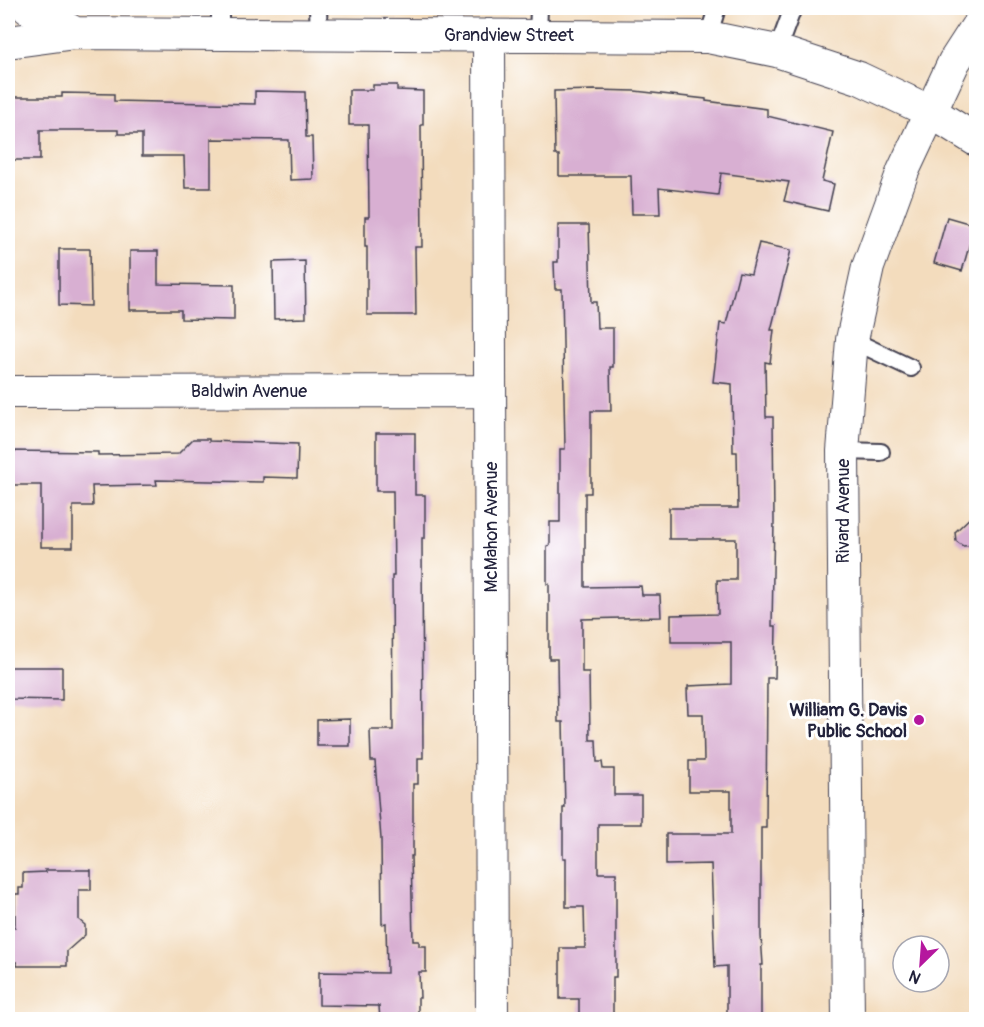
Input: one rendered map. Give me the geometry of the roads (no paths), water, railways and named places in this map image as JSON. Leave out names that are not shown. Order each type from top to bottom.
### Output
[{"type":"street","name":"Grandview Street","points":[[28,8],[75,33]]},
{"type":"street","name":"Grandview Street","points":[[8,42],[75,33],[220,21],[319,21],[489,35],[539,21],[708,37],[777,51],[859,78],[931,112],[976,140]]},
{"type":"street","name":"Rivard Avenue","points":[[848,1020],[843,451],[852,340],[868,267],[903,171],[954,62],[976,28]]},
{"type":"street","name":"McMahon Avenue","points":[[489,35],[492,1020]]},
{"type":"street","name":"Baldwin Avenue","points":[[8,392],[490,391]]},
{"type":"lane","points":[[708,37],[717,8]]},
{"type":"lane","points":[[777,51],[793,8]]},
{"type":"lane","points":[[852,340],[911,368]]},
{"type":"lane","points":[[843,451],[881,452]]},
{"type":"place","name":"William G. Davis Public School","points":[[919,720]]}]
